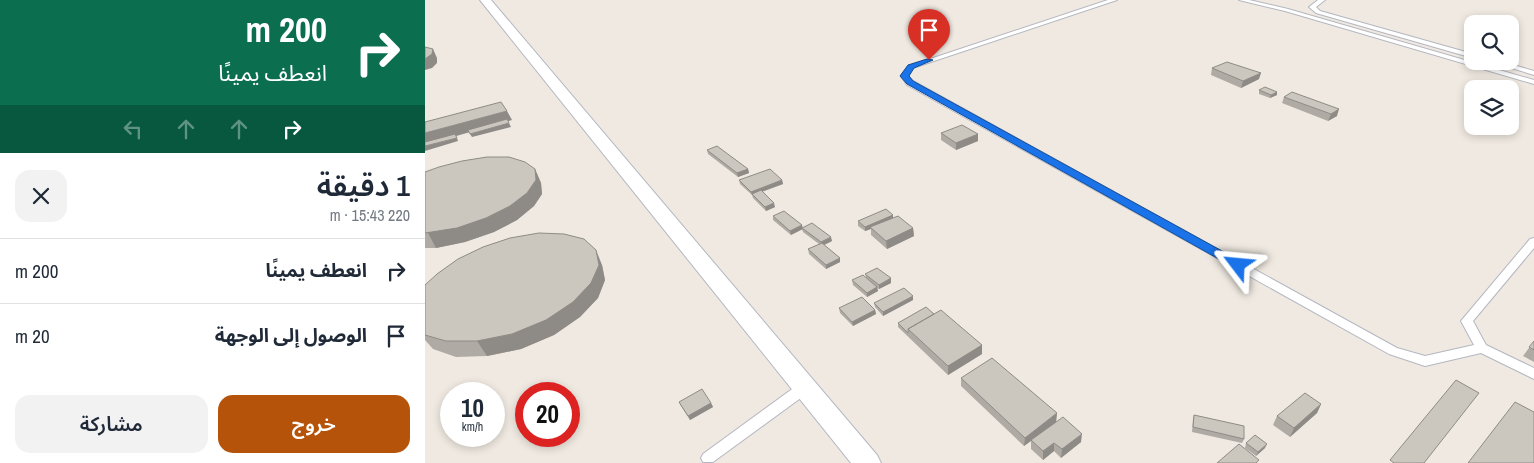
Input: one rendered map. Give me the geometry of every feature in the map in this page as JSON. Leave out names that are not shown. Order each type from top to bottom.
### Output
[{"type":"street","points":[[485,0],[867,463]]},
{"type":"lane","points":[[1114,0],[911,66],[904,76],[910,83],[1393,351],[1425,361],[1482,348]]},
{"type":"lane","points":[[1242,0],[1286,10],[1534,82]]},
{"type":"lane","points":[[1322,0],[1312,6],[1318,12],[1464,53]]},
{"type":"lane","points":[[1519,69],[1534,73]]},
{"type":"lane","points":[[1534,241],[1467,321],[1482,348],[1534,374]]},
{"type":"lane","points":[[708,458],[804,388]]},
{"type":"building","points":[[425,47],[433,49],[432,54],[425,59]]},
{"type":"building","points":[[1227,62],[1261,73],[1243,81],[1212,68]]},
{"type":"building","points":[[1265,87],[1277,92],[1271,95],[1259,90]]},
{"type":"building","points":[[1292,92],[1339,109],[1331,114],[1284,97]]},
{"type":"building","points":[[501,102],[507,111],[425,133],[425,122]]},
{"type":"building","points":[[507,119],[509,123],[470,134],[468,130]]},
{"type":"building","points":[[962,125],[978,134],[956,143],[941,133]]},
{"type":"building","points":[[455,134],[457,138],[425,146],[425,142]]},
{"type":"building","points":[[717,146],[748,169],[737,173],[707,150]]},
{"type":"building","points":[[487,157],[509,157],[525,162],[535,169],[536,180],[527,193],[510,206],[486,218],[457,228],[425,233],[425,172],[462,161]]},
{"type":"building","points":[[770,169],[782,180],[751,192],[739,180]]},
{"type":"building","points":[[761,190],[774,203],[765,207],[752,194]]},
{"type":"building","points":[[886,209],[893,215],[865,227],[858,221]]},
{"type":"building","points":[[784,211],[802,225],[790,231],[773,216]]},
{"type":"building","points":[[898,216],[913,228],[886,241],[870,227]]},
{"type":"building","points":[[812,223],[831,237],[821,242],[802,228]]},
{"type":"building","points":[[539,233],[564,234],[584,239],[596,250],[599,265],[591,283],[573,302],[546,320],[512,334],[477,341],[446,341],[425,335],[425,285],[437,274],[458,259],[483,247],[510,238]]},
{"type":"building","points":[[822,243],[840,258],[826,265],[808,249]]},
{"type":"building","points":[[877,268],[891,278],[879,285],[865,274]]},
{"type":"building","points":[[863,275],[877,287],[867,293],[852,280]]},
{"type":"building","points":[[904,288],[913,296],[883,312],[874,303]]},
{"type":"building","points":[[862,297],[875,310],[852,322],[839,308]]},
{"type":"building","points":[[926,307],[934,314],[908,329],[908,333],[898,323]]},
{"type":"building","points":[[941,310],[982,345],[948,366],[908,329]]},
{"type":"building","points":[[1534,341],[1534,350],[1529,347]]},
{"type":"building","points":[[992,358],[1057,413],[1025,438],[961,378]]},
{"type":"building","points":[[1456,380],[1479,393],[1424,463],[1394,463],[1390,460]]},
{"type":"building","points":[[702,389],[711,403],[688,416],[679,402]]},
{"type":"building","points":[[1305,393],[1321,404],[1294,428],[1277,416]]},
{"type":"building","points":[[1515,402],[1534,412],[1534,463],[1468,463]]},
{"type":"building","points":[[1194,415],[1244,426],[1244,439],[1193,427]]},
{"type":"building","points":[[1063,417],[1082,434],[1062,449],[1054,443],[1043,451],[1031,440]]},
{"type":"building","points":[[1255,435],[1267,444],[1258,452],[1246,443]]},
{"type":"building","points":[[1239,444],[1259,460],[1256,463],[1217,463]]},
{"type":"route","points":[[929,60],[911,66],[904,76],[910,83],[1238,265]]}]
